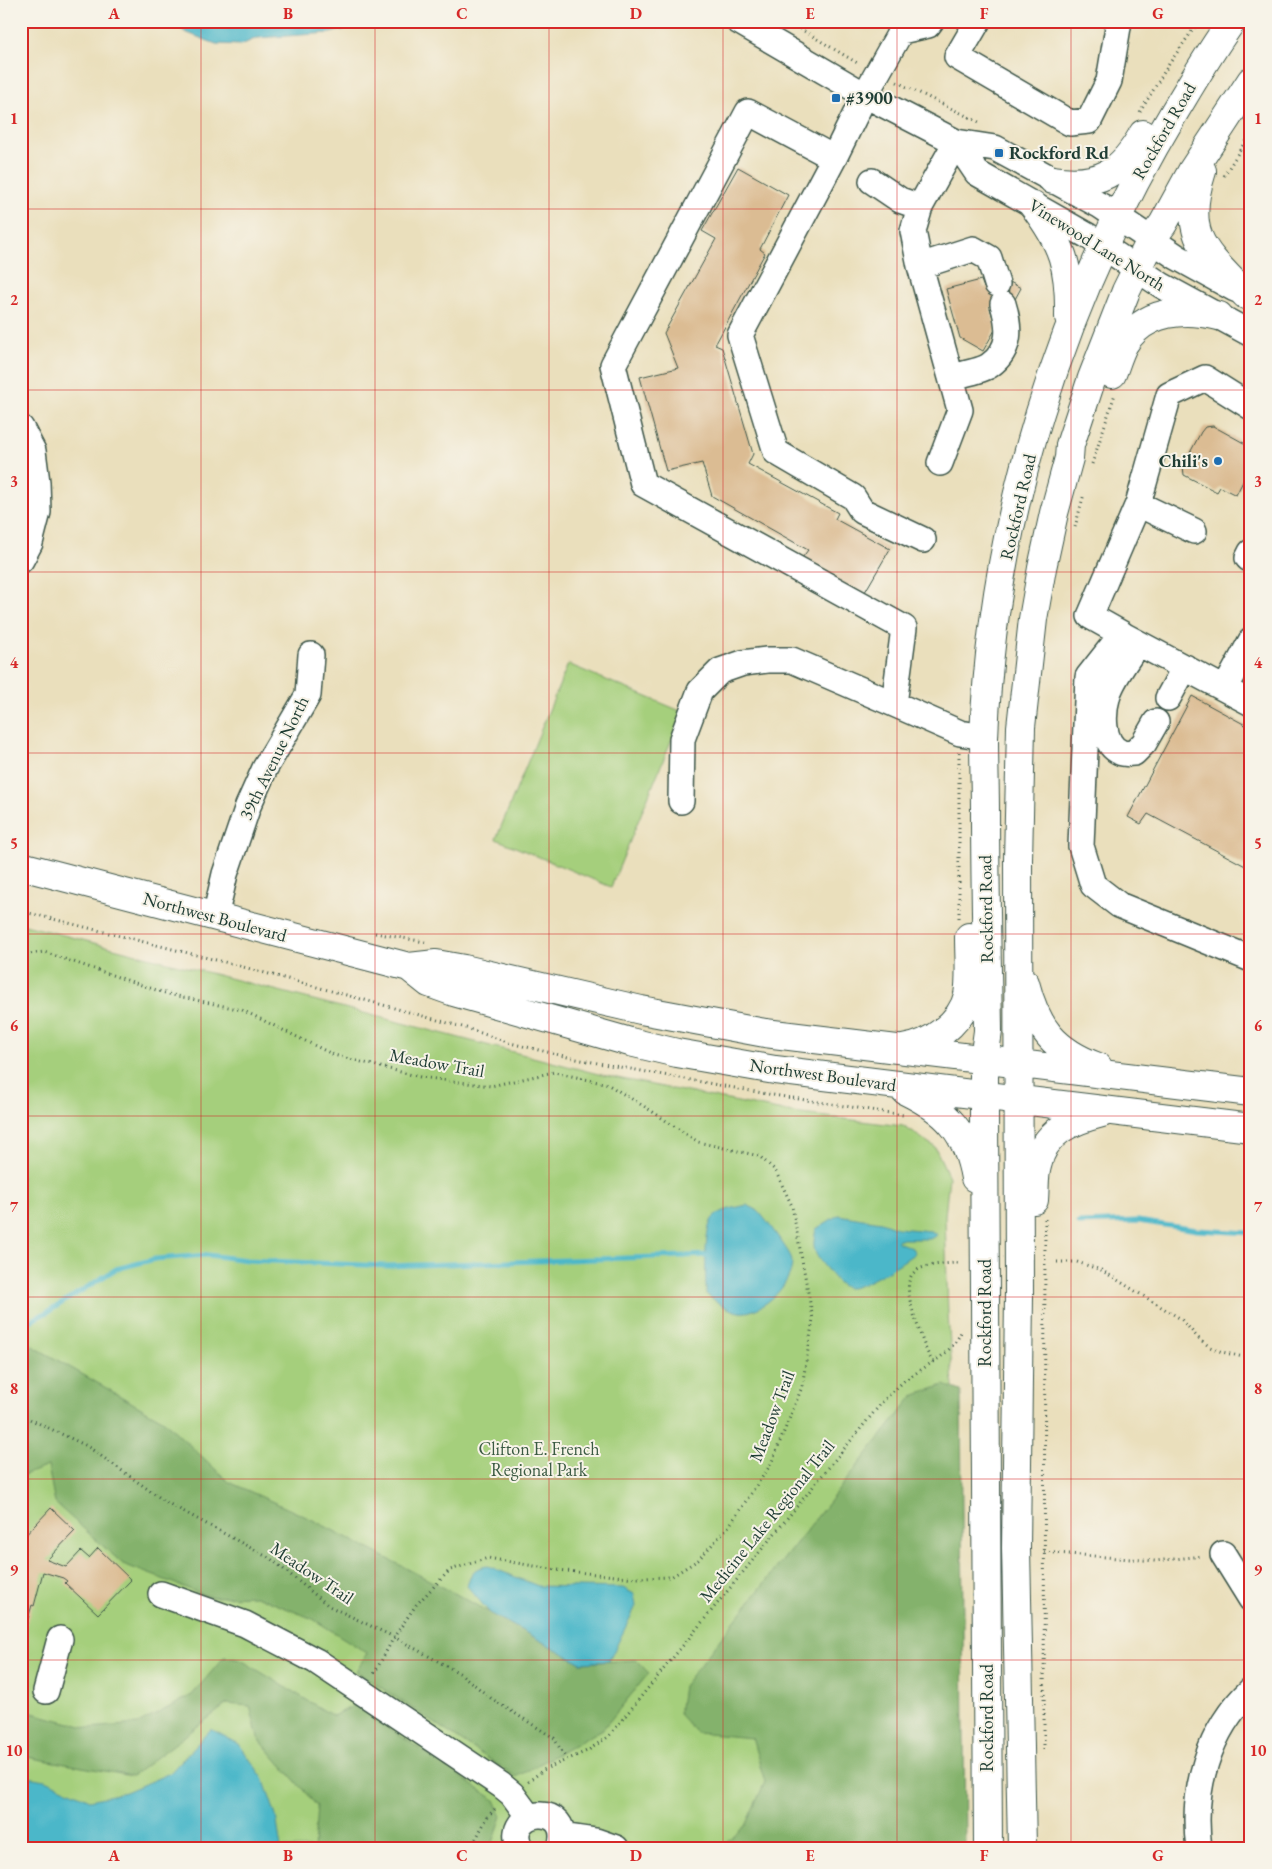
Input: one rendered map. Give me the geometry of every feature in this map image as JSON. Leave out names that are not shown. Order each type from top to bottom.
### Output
[{"type":"main road","points":[[1053,180],[1083,182],[1111,172],[1121,166],[1132,154],[1169,90],[1215,21]]},
{"type":"main road","name":"Rockford Road","points":[[988,1848],[984,1060],[988,1031],[984,737],[992,642],[1006,555],[1019,492],[1044,397],[1069,327],[1117,217],[1159,138],[1232,21]]},
{"type":"main road","name":"Rockford Road","points":[[1022,1848],[1016,1548],[1019,1100],[1018,784],[1025,684],[1037,590],[1054,513],[1069,458],[1070,445],[1092,378],[1136,269],[1192,171],[1251,81]]},
{"type":"main road","points":[[1227,117],[1199,181],[1194,213],[1195,228],[1204,250],[1249,296]]},
{"type":"main road","points":[[1033,205],[1049,226],[1062,254],[1068,280],[1069,327]]},
{"type":"main road","points":[[1070,445],[1092,421],[1124,344],[1140,326],[1151,319],[1175,312],[1219,316]]},
{"type":"main road","points":[[893,1050],[922,1045],[936,1037],[956,1018],[968,996],[968,897],[971,867],[985,842]]},
{"type":"main road","name":"Northwest Boulevard","points":[[21,866],[409,967],[436,964],[718,1025],[893,1050],[1251,1092]]},
{"type":"main road","points":[[1018,950],[1029,998],[1036,1015],[1054,1042],[1079,1060],[1127,1078]]},
{"type":"main road","name":"Northwest Boulevard","points":[[409,967],[429,983],[454,992],[630,1042],[677,1053],[775,1070],[1251,1128]]},
{"type":"main road","points":[[893,1085],[931,1104],[956,1129],[966,1143],[972,1161],[976,1185],[984,1205]]},
{"type":"main road","points":[[1018,1295],[1033,1271],[1036,1166],[1042,1149],[1051,1137],[1069,1123],[1110,1111]]},
{"type":"street","name":"Vinewood Lane North","points":[[738,21],[865,95],[956,142],[996,148],[1117,217],[1177,257],[1249,296]]},
{"type":"street","points":[[923,540],[862,511],[854,497],[776,452],[740,334],[834,158],[865,95],[879,73],[899,26],[928,25],[931,21]]},
{"type":"street","points":[[978,21],[957,57],[1070,123],[1089,121],[1109,81],[1118,21]]},
{"type":"street","points":[[834,158],[748,112],[613,365],[642,484],[904,628],[894,704]]},
{"type":"street","name":"Vinewood Lane North","points":[[956,142],[977,173],[1104,246],[1161,286],[1251,334]]},
{"type":"street","points":[[940,463],[960,410],[920,266],[913,231],[920,207],[956,142]]},
{"type":"street","points":[[872,181],[900,200],[920,207]]},
{"type":"street","points":[[920,266],[973,249],[989,258],[1000,294],[1009,332],[1004,350],[989,366],[952,377]]},
{"type":"street","points":[[1251,407],[1205,378],[1169,395],[1138,504],[1090,616],[1251,702]]},
{"type":"street","points":[[21,428],[32,451],[38,482],[38,512],[30,543],[21,560]]},
{"type":"street","points":[[1138,504],[1194,531]]},
{"type":"street","points":[[1251,552],[1248,558],[1251,560]]},
{"type":"street","points":[[1130,639],[1108,693],[1104,726],[1109,740],[1114,747],[1122,753],[1134,753],[1144,743],[1156,722]]},
{"type":"street","points":[[1130,639],[1088,677],[1081,846],[1093,885],[1119,905],[1251,959]]},
{"type":"street","points":[[1225,689],[1251,641]]},
{"type":"street","name":"39th Avenue North","points":[[215,917],[225,874],[248,806],[265,768],[308,695],[311,655]]},
{"type":"street","points":[[681,801],[682,739],[700,691],[720,671],[743,662],[792,660],[960,733],[984,737]]},
{"type":"street","points":[[1168,698],[1186,667]]},
{"type":"street","points":[[1223,1554],[1251,1599]]},
{"type":"street","points":[[161,1594],[245,1624],[316,1661],[501,1785],[512,1794],[529,1817]]},
{"type":"street","points":[[46,1691],[60,1639]]},
{"type":"street","points":[[1199,1848],[1197,1800],[1204,1764],[1219,1731],[1240,1701],[1251,1690]]},
{"type":"street","points":[[520,1848],[517,1835],[523,1821],[529,1817],[543,1814],[550,1816],[560,1827],[561,1842],[596,1841],[616,1848]]},
{"type":"path","points":[[787,21],[858,64],[983,125]]},
{"type":"path","points":[[1139,113],[1164,70],[1199,21]]},
{"type":"path","points":[[1220,183],[1251,132]]},
{"type":"path","points":[[21,911],[236,965],[422,1016],[510,1043],[576,1059],[774,1095],[908,1116]]},
{"type":"path","name":"Meadow Trail","points":[[21,955],[44,952],[168,994],[242,1010],[334,1055],[420,1077],[491,1086],[554,1072],[607,1084],[698,1142],[759,1156],[775,1170],[792,1206],[813,1319],[802,1387],[771,1464],[729,1526],[698,1560],[671,1577],[636,1578],[557,1570],[488,1558],[450,1570],[416,1605],[394,1637],[329,1606],[270,1559],[166,1502],[87,1446],[21,1415]]},
{"type":"path","points":[[1044,1756],[1045,1212]]},
{"type":"path","points":[[1057,1262],[1077,1262],[1101,1270],[1181,1319],[1198,1338],[1210,1347],[1251,1359]]},
{"type":"path","name":"Medicine Lake Regional Trail","points":[[526,1783],[542,1770],[587,1751],[608,1737],[884,1400],[904,1381],[933,1362],[921,1335],[907,1289],[913,1274],[920,1269],[934,1264],[958,1263]]},
{"type":"path","points":[[1044,1552],[1155,1561],[1223,1554]]},
{"type":"path","points":[[364,1693],[394,1637],[461,1674],[492,1699],[554,1738],[566,1759]]},
{"type":"path","points":[[471,1848],[488,1816],[499,1805]]},
{"type":"green space","points":[[568,664],[683,712],[611,887],[496,839]]},
{"type":"green space","name":"Clifton E. French Regional Park","points":[[21,924],[602,1075],[793,1113],[903,1126],[935,1147],[949,1177],[945,1216],[948,1315],[954,1400],[954,1848],[21,1848]]},
{"type":"green space","points":[[31,1345],[164,1421],[229,1482],[313,1520],[456,1594],[581,1663],[636,1660],[649,1673],[603,1729],[516,1777],[356,1671],[367,1653],[313,1619],[256,1596],[210,1597],[123,1564],[55,1503],[48,1466],[21,1476],[21,1346]]},
{"type":"green space","points":[[944,1385],[961,1391],[965,1848],[719,1848],[745,1826],[765,1782],[752,1738],[697,1733],[679,1714],[683,1686],[913,1396]]},
{"type":"green space","points":[[224,1657],[241,1660],[333,1716],[355,1705],[495,1800],[502,1816],[491,1848],[314,1848],[317,1806],[258,1738],[250,1706],[227,1704],[132,1776],[21,1756],[21,1710],[89,1728],[138,1724],[192,1695]]},
{"type":"water","points":[[170,21],[361,21],[354,27],[330,33],[257,38],[241,45],[216,44],[185,32]]},
{"type":"water","points":[[747,1205],[757,1210],[764,1218],[786,1248],[791,1257],[792,1266],[784,1285],[767,1302],[748,1312],[739,1312],[726,1307],[706,1294],[707,1241],[710,1222],[714,1217],[725,1210]]},
{"type":"water","points":[[838,1215],[881,1222],[897,1228],[931,1231],[937,1235],[930,1239],[898,1239],[898,1242],[912,1248],[915,1253],[871,1280],[853,1288],[847,1288],[837,1282],[814,1250],[816,1229]]},
{"type":"water","points":[[488,1566],[538,1586],[623,1588],[634,1594],[636,1606],[609,1661],[581,1663],[490,1613],[467,1586],[474,1571]]},
{"type":"water","points":[[211,1729],[239,1744],[263,1778],[276,1816],[281,1848],[21,1848],[21,1776],[46,1780],[90,1800],[126,1792],[170,1773]]},
{"type":"building","points":[[738,167],[788,195],[760,249],[765,253],[715,345],[722,348],[753,454],[748,464],[838,513],[835,519],[890,549],[862,597],[799,562],[808,550],[712,496],[702,463],[666,471],[640,377],[678,368],[664,333],[716,239],[702,231]]},
{"type":"building","points":[[981,280],[984,288],[1008,281],[1021,288],[1014,301],[990,308],[996,328],[983,351],[960,338],[946,289]]},
{"type":"building","name":"Chili's","points":[[1213,426],[1251,447],[1251,466],[1236,495],[1220,487],[1217,492],[1184,475],[1183,466],[1201,432],[1205,427]]},
{"type":"building","points":[[1192,696],[1251,728],[1251,869],[1148,814],[1141,824],[1128,817]]},
{"type":"building","points":[[51,1508],[75,1531],[47,1560],[66,1567],[81,1551],[89,1558],[98,1548],[131,1580],[98,1614],[65,1583],[67,1581],[43,1572],[34,1606],[32,1605],[23,1636],[21,1635],[21,1540]]},
{"type":"waterway","points":[[1079,1223],[1138,1221],[1197,1230],[1251,1233]]},
{"type":"waterway","points":[[21,1326],[51,1310],[116,1269],[155,1259],[208,1255],[247,1260],[387,1266],[713,1255]]},
{"type":"place","name":"#3900","points":[[836,98]]},
{"type":"place","name":"Rockford Rd","points":[[999,153]]},
{"type":"place","name":"Chili's","points":[[1218,461]]}]
